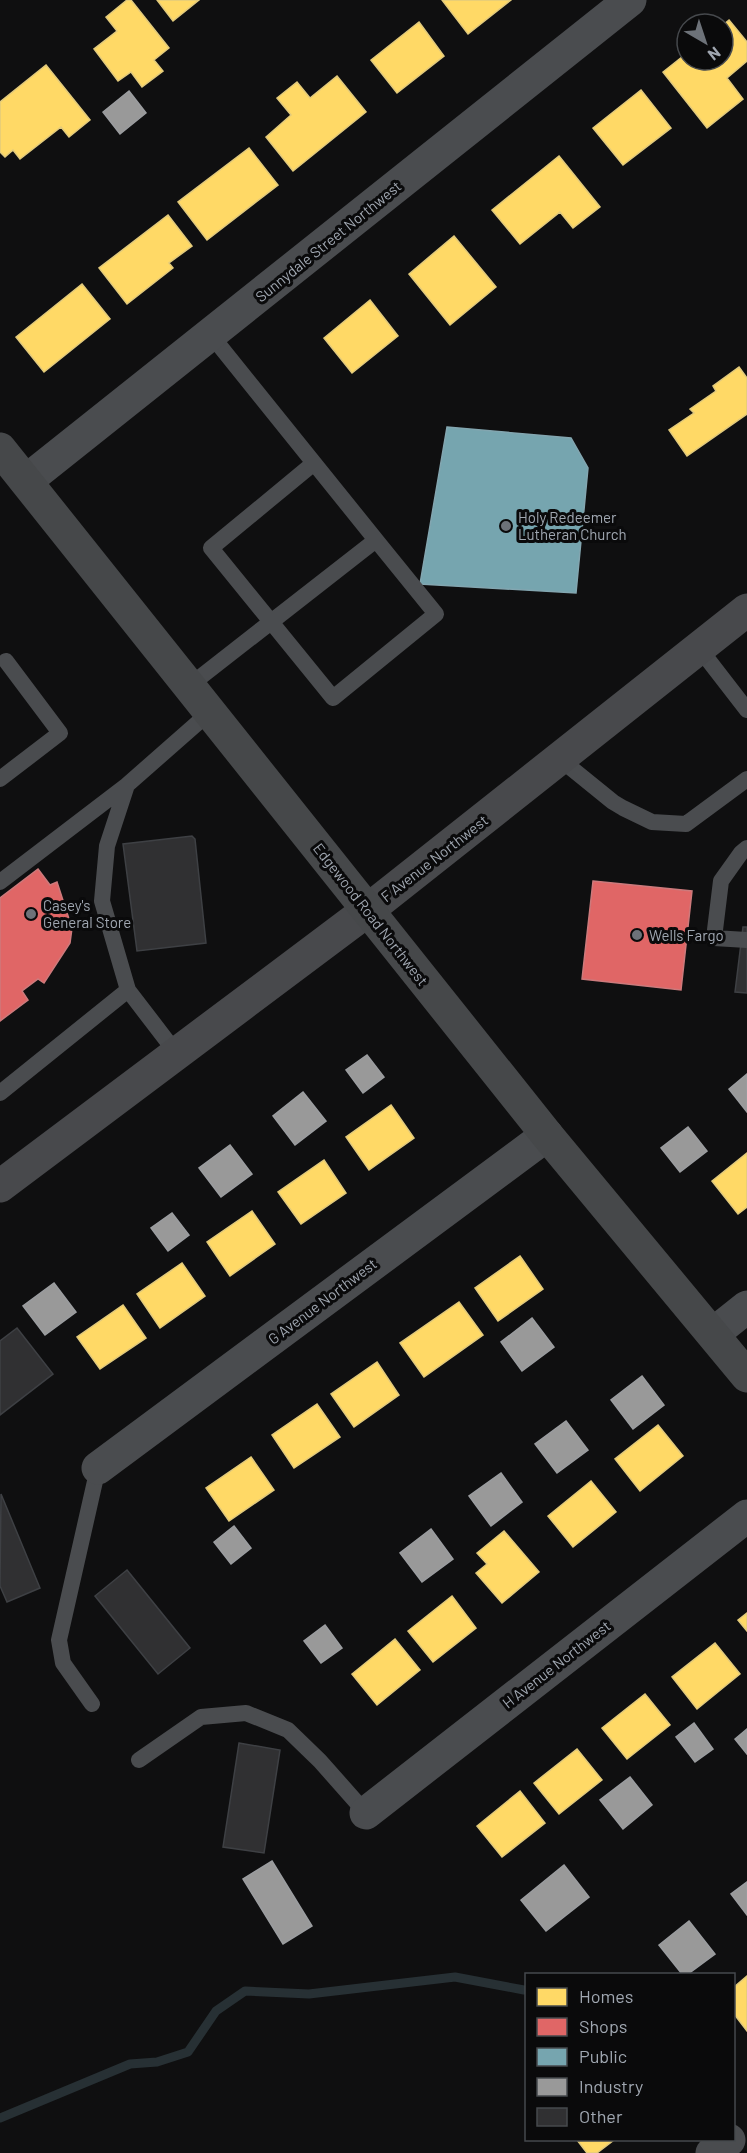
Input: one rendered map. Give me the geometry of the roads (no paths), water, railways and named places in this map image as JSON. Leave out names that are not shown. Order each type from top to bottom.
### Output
[{"type":"main road","name":"Edgewood Road Northwest","points":[[0,449],[547,1135],[747,1376]]},
{"type":"main road","name":"F Avenue Northwest","points":[[0,1186],[369,910],[747,610]]},
{"type":"street","name":"Sunnydale Street Northwest","points":[[26,481],[625,2]]},
{"type":"street","name":"G Avenue Northwest","points":[[98,1468],[547,1135]]},
{"type":"street","points":[[713,1334],[747,1307]]},
{"type":"street","name":"H Avenue Northwest","points":[[366,1813],[747,1516]]},
{"type":"street","points":[[735,2135],[747,2125]]},
{"type":"street","points":[[712,2153],[727,2141]]},
{"type":"lane","points":[[211,334],[436,614],[333,698],[211,548],[314,463]]},
{"type":"lane","points":[[189,686],[376,540]]},
{"type":"lane","points":[[699,648],[747,710]]},
{"type":"lane","points":[[0,779],[60,733],[2,660]]},
{"type":"lane","points":[[0,882],[127,785],[210,712]]},
{"type":"lane","points":[[560,759],[613,802],[652,822],[686,824],[747,778]]},
{"type":"lane","points":[[127,785],[107,846],[102,901],[128,990],[177,1054]]},
{"type":"lane","points":[[747,848],[721,881],[714,938],[747,940]]},
{"type":"lane","points":[[0,1093],[128,990]]},
{"type":"lane","points":[[92,1704],[63,1663],[59,1640],[98,1468]]},
{"type":"lane","points":[[139,1760],[201,1717],[246,1713],[288,1730],[320,1761],[366,1813]]},
{"type":"waterway","points":[[0,2118],[130,2064],[157,2062],[188,2052],[216,2011],[245,1991],[309,1994],[455,1977],[524,1990]]},
{"type":"place","name":"Holy Redeemer Lutheran Church","points":[[506,526]]},
{"type":"place","name":"Casey's General Store","points":[[31,914]]},
{"type":"place","name":"Wells Fargo","points":[[637,935]]}]
